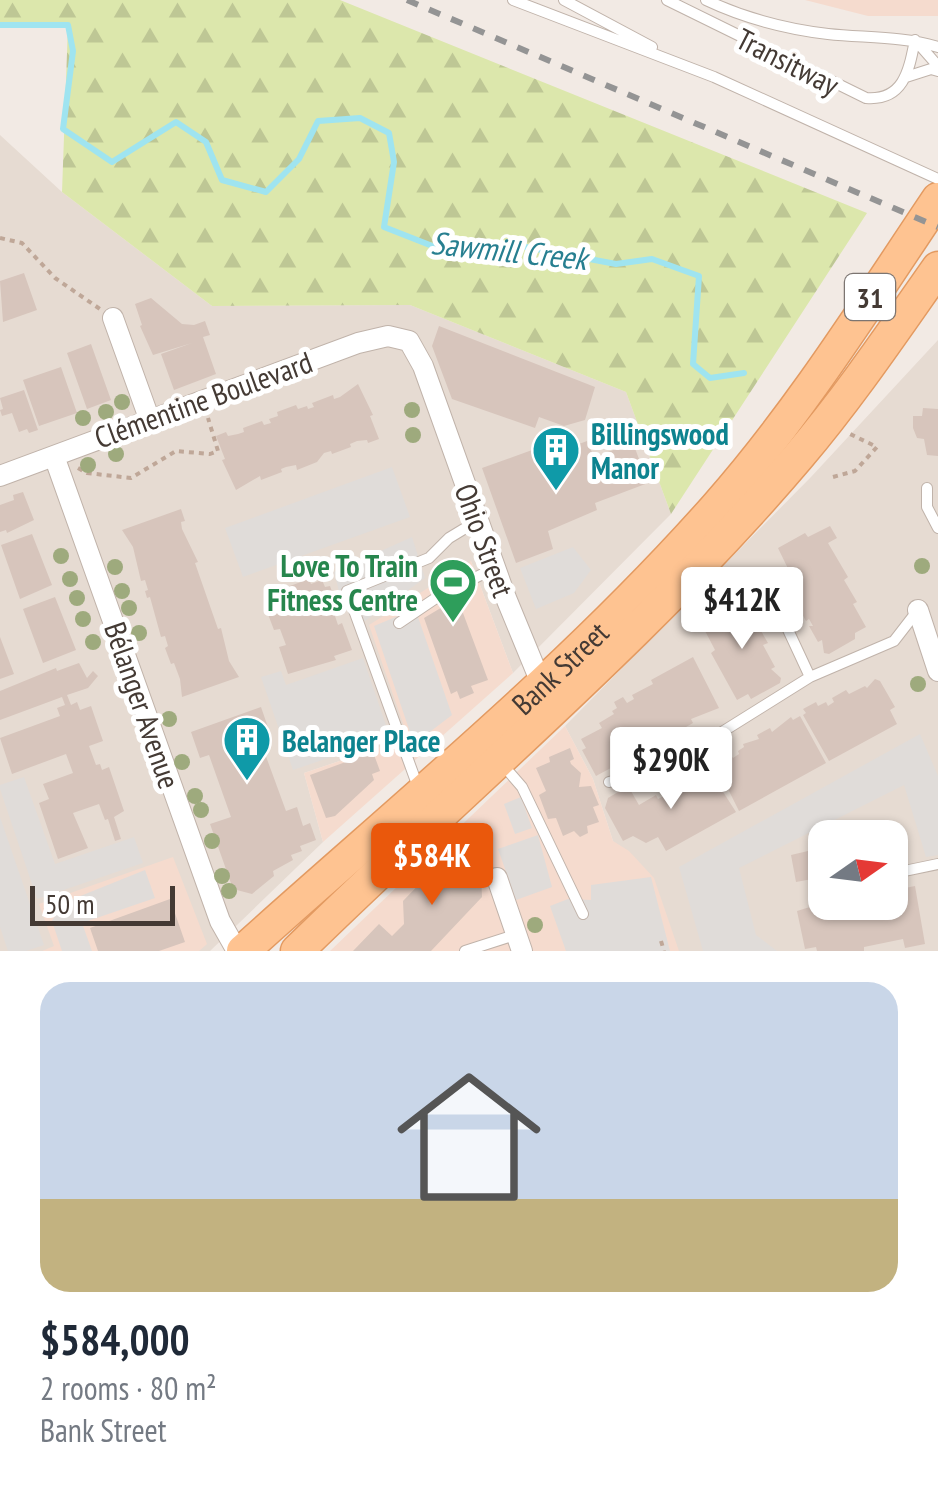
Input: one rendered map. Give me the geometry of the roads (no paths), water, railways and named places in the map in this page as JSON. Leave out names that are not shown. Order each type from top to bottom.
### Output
[{"type":"main road","name":"Bank Street","points":[[240,951],[541,683],[668,558],[754,462],[938,199]]},
{"type":"main road","name":"Bank Street","points":[[297,951],[319,939],[702,562],[797,459],[854,388],[938,268]]},
{"type":"street","points":[[113,318],[149,418]]},
{"type":"street","name":"Clémentine Boulevard","points":[[0,476],[358,343],[388,336],[410,341]]},
{"type":"street","name":"Ohio Street","points":[[410,341],[423,366],[541,683]]},
{"type":"street","name":"Bélanger Avenue","points":[[54,456],[220,921],[240,951]]},
{"type":"street","points":[[918,610],[938,671]]},
{"type":"street","points":[[497,878],[519,943]]},
{"type":"lane","name":"Transitway","points":[[512,0],[690,67]]},
{"type":"lane","name":"Transitway","points":[[564,0],[690,67],[938,179]]},
{"type":"lane","name":"Transitway","points":[[667,0],[866,98],[887,97],[897,91],[906,77],[938,68]]},
{"type":"lane","name":"Transitway","points":[[706,0],[738,14],[798,29],[938,44]]},
{"type":"lane","points":[[906,77],[915,40]]},
{"type":"lane","points":[[915,40],[938,68]]},
{"type":"lane","points":[[927,488],[926,508],[938,528]]},
{"type":"lane","points":[[420,792],[347,592],[428,558],[449,538],[478,520]]},
{"type":"lane","points":[[399,623],[442,594],[496,568]]},
{"type":"lane","points":[[763,576],[810,677]]},
{"type":"lane","points":[[609,782],[666,767],[810,677],[894,640],[918,610]]},
{"type":"lane","points":[[499,760],[522,786],[583,914]]},
{"type":"lane","points":[[908,870],[938,864]]},
{"type":"lane","points":[[465,951],[519,943]]},
{"type":"waterway","name":"Sawmill Creek","points":[[0,25],[68,25],[73,51],[63,129],[112,162],[176,122],[206,142],[222,180],[266,192],[299,159],[318,121],[360,118],[389,133],[394,162],[384,227],[440,249],[515,245],[616,264],[652,259],[699,276],[693,364],[710,378],[744,373]]},
{"type":"railway","points":[[407,0],[938,227]]},
{"type":"place","name":"Billingswood Manor","points":[[556,492]]},
{"type":"place","name":"Love To Train Fitness Centre","points":[[453,624]]},
{"type":"place","name":"Belanger Place","points":[[247,782]]}]
